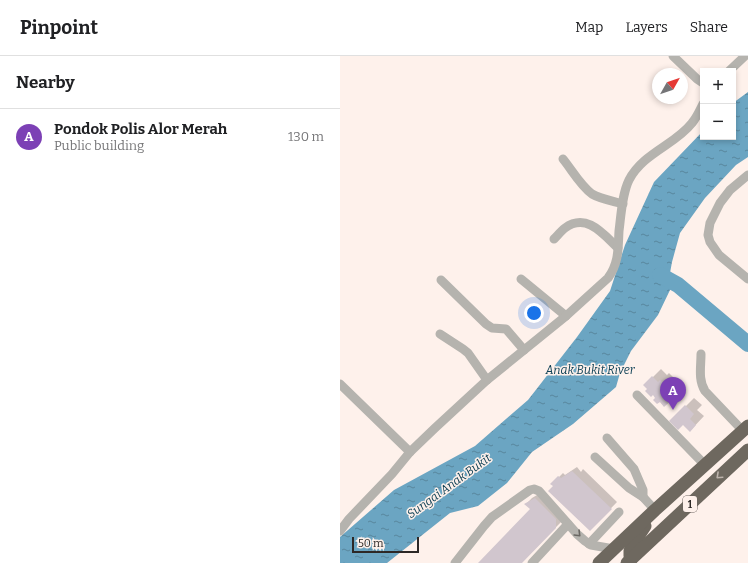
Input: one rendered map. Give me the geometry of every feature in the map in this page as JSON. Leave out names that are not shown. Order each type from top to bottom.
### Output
[{"type":"highway","name":"1","points":[[599,563],[745,429]]},
{"type":"highway","name":"1","points":[[631,560],[748,450]]},
{"type":"highway","points":[[610,563],[620,557],[631,560],[630,551],[632,546],[655,510]]},
{"type":"street","points":[[673,56],[700,81]]},
{"type":"street","points":[[732,68],[745,56]]},
{"type":"street","points":[[340,531],[348,519],[392,474],[410,452],[487,380],[566,316],[608,278],[617,261],[619,230],[629,180],[647,158],[683,132],[692,122],[700,109]]},
{"type":"street","points":[[564,159],[580,182],[592,194],[623,204]]},
{"type":"street","points":[[748,175],[730,190],[720,203],[710,223],[708,235],[710,242],[719,255],[748,279]]},
{"type":"street","points":[[554,239],[566,228],[579,222],[586,223],[596,228],[618,248]]},
{"type":"street","points":[[521,279],[566,316]]},
{"type":"street","points":[[440,280],[486,324],[492,328],[506,329],[524,350]]},
{"type":"street","points":[[440,334],[463,348],[487,380]]},
{"type":"street","points":[[701,354],[700,379],[702,386],[705,391],[745,429]]},
{"type":"street","points":[[340,384],[410,452]]},
{"type":"street","points":[[637,396],[705,465]]},
{"type":"street","points":[[607,438],[634,469],[643,490],[643,497]]},
{"type":"street","points":[[595,457],[629,488],[643,497],[655,510]]},
{"type":"street","points":[[455,563],[492,518],[530,490],[534,489],[539,491],[577,534],[589,544],[614,549]]},
{"type":"street","points":[[589,544],[619,512]]},
{"type":"street","points":[[532,563],[568,524]]},
{"type":"water","name":"Anak Bukit River","points":[[748,92],[748,157],[736,165],[705,198],[680,233],[670,273],[678,285],[670,290],[658,315],[631,351],[620,373],[616,387],[573,424],[532,452],[507,483],[478,506],[450,513],[387,563],[340,563],[340,537],[394,490],[475,446],[528,400],[577,337],[610,291],[625,245],[654,182],[700,134],[700,140],[736,140],[736,101]]},
{"type":"building","points":[[652,376],[658,382],[660,380],[668,388],[666,391],[673,399],[664,407],[660,402],[657,404],[653,400],[655,398],[653,395],[651,397],[645,391],[647,389],[643,385]]},
{"type":"building","points":[[685,405],[694,414],[690,419],[696,425],[690,432],[683,425],[678,430],[669,421]]},
{"type":"building","points":[[572,471],[612,509],[590,531],[548,491],[553,486],[550,484],[558,476],[561,478]]},
{"type":"building","points":[[535,498],[556,519],[556,528],[522,563],[478,563],[530,509],[524,504]]},
{"type":"waterway","points":[[660,275],[678,285],[748,344]]},
{"type":"place","name":"Pondok Polis Alor Merah","points":[[673,410]]},
{"type":"water label","name":"Sungai Anak Bukit","points":[[449,486]]}]
